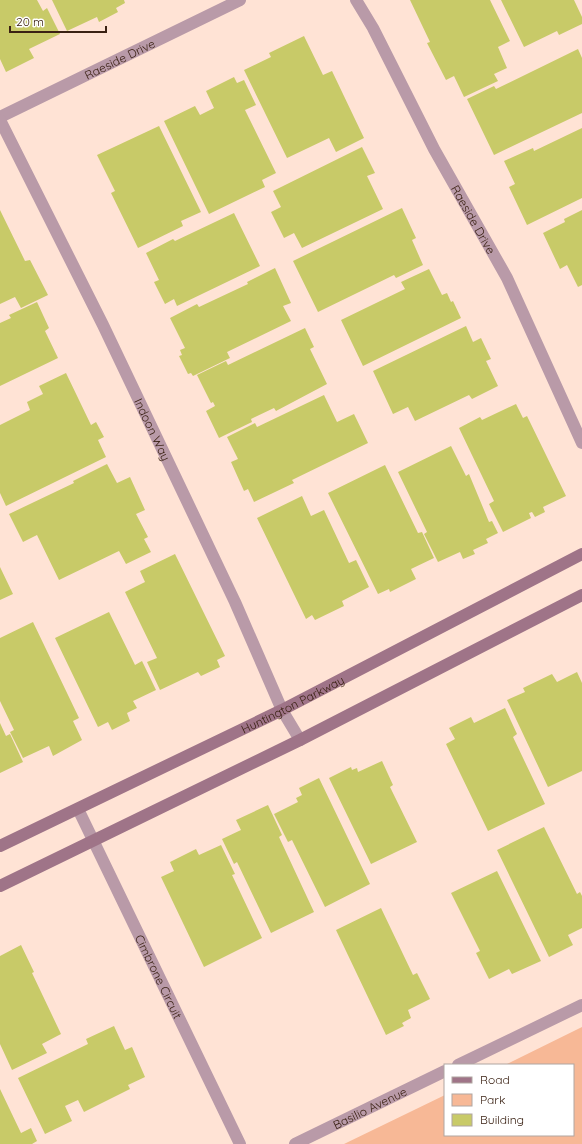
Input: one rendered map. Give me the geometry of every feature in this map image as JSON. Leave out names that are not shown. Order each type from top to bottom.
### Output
[{"type":"street","name":"Raeside Drive","points":[[0,119],[240,0]]},
{"type":"street","name":"Raeside Drive","points":[[356,0],[373,28],[434,149],[507,278],[582,443]]},
{"type":"street","name":"Indoon Way","points":[[0,119],[103,325],[235,602],[282,710],[300,740]]},
{"type":"street","name":"Huntington Parkway","points":[[0,846],[282,710],[582,554]]},
{"type":"street","points":[[0,886],[300,740],[582,595]]},
{"type":"street","name":"Cimbrone Circuit","points":[[78,809],[240,1144]]},
{"type":"street","points":[[460,1064],[582,1005]]},
{"type":"street","name":"Basilio Avenue","points":[[295,1144],[444,1071]]},
{"type":"green space","points":[[582,1027],[582,1144],[344,1144],[444,1095],[444,1136],[574,1136],[574,1064],[507,1064]]},
{"type":"building","points":[[0,0],[37,0],[43,11],[47,8],[60,34],[29,49],[34,58],[6,72],[0,59]]},
{"type":"building","points":[[52,0],[124,0],[125,3],[116,8],[118,12],[99,22],[97,17],[67,31]]},
{"type":"building","points":[[410,0],[490,0],[510,41],[498,47],[507,68],[494,74],[498,81],[464,97],[454,76],[446,80],[427,43],[430,42]]},
{"type":"building","points":[[501,0],[574,0],[582,17],[582,24],[559,35],[557,31],[524,47]]},
{"type":"building","points":[[304,36],[323,75],[332,71],[364,138],[336,152],[329,138],[287,158],[244,70],[271,57],[269,53]]},
{"type":"building","points":[[578,49],[582,58],[582,113],[494,155],[467,99],[494,86],[496,89]]},
{"type":"building","points":[[234,77],[237,83],[244,80],[256,105],[245,110],[276,173],[262,180],[265,187],[209,214],[164,121],[195,106],[200,115],[214,108],[206,91]]},
{"type":"building","points":[[159,126],[201,212],[181,221],[183,226],[138,248],[111,193],[115,191],[97,155]]},
{"type":"building","points":[[582,128],[582,198],[527,225],[509,187],[515,184],[504,161],[533,148],[534,151]]},
{"type":"building","points":[[362,147],[375,173],[367,176],[383,209],[302,248],[294,233],[284,238],[271,212],[281,207],[273,191]]},
{"type":"building","points":[[402,208],[416,238],[412,240],[423,265],[396,278],[394,275],[318,312],[293,261]]},
{"type":"building","points":[[0,210],[25,261],[30,260],[48,295],[21,308],[15,297],[0,304]]},
{"type":"building","points":[[582,210],[582,285],[578,287],[567,265],[560,269],[543,233],[565,222],[564,219]]},
{"type":"building","points":[[234,213],[260,266],[177,306],[174,299],[165,304],[154,282],[159,280],[146,253],[173,239],[175,241]]},
{"type":"building","points":[[275,268],[291,303],[283,306],[291,321],[227,352],[230,358],[193,376],[191,373],[188,374],[179,356],[182,355],[180,350],[185,348],[170,318],[197,304],[199,307],[248,284],[247,282]]},
{"type":"building","points":[[429,269],[442,295],[447,293],[451,302],[453,301],[461,318],[363,366],[341,320],[405,289],[401,282]]},
{"type":"building","points":[[37,302],[49,328],[45,331],[58,358],[0,386],[0,323],[11,318],[9,315]]},
{"type":"building","points":[[466,326],[473,342],[481,338],[491,359],[486,361],[498,386],[472,399],[469,395],[415,421],[408,407],[393,414],[373,371]]},
{"type":"building","points":[[305,328],[314,347],[310,349],[327,384],[276,411],[274,408],[251,419],[252,422],[219,438],[206,411],[215,406],[213,402],[211,403],[197,375],[226,361],[228,365]]},
{"type":"building","points":[[66,373],[91,425],[96,422],[104,437],[98,440],[106,457],[6,506],[0,493],[0,425],[30,410],[27,402],[43,394],[39,386]]},
{"type":"building","points":[[324,395],[337,422],[354,414],[368,443],[292,480],[294,483],[254,502],[248,489],[244,491],[231,462],[238,459],[227,437],[255,423],[257,427]]},
{"type":"building","points":[[516,404],[523,418],[527,416],[566,496],[543,507],[545,512],[535,517],[532,512],[529,513],[531,518],[503,532],[489,504],[494,501],[459,428],[480,417],[482,420]]},
{"type":"building","points":[[451,446],[466,476],[469,474],[489,522],[492,521],[498,533],[486,539],[488,543],[473,550],[475,554],[463,559],[460,552],[438,562],[424,534],[427,532],[398,472]]},
{"type":"building","points":[[107,464],[117,483],[130,477],[145,510],[136,514],[148,537],[144,539],[151,552],[126,564],[119,551],[59,580],[37,535],[23,542],[9,514],[74,483],[73,481]]},
{"type":"building","points":[[385,465],[418,533],[422,532],[434,558],[411,569],[416,579],[390,592],[389,589],[378,594],[328,493]]},
{"type":"building","points":[[302,496],[311,516],[324,510],[349,563],[356,560],[369,587],[342,601],[344,606],[315,620],[312,615],[306,619],[257,518]]},
{"type":"building","points":[[175,554],[225,656],[217,660],[220,667],[201,676],[198,672],[160,690],[147,662],[157,658],[125,592],[145,582],[140,571]]},
{"type":"building","points":[[0,567],[13,594],[0,600]]},
{"type":"building","points":[[109,612],[135,665],[142,661],[156,690],[133,701],[137,708],[127,713],[130,721],[112,730],[108,722],[98,727],[55,638]]},
{"type":"building","points":[[33,622],[79,718],[73,721],[82,740],[53,756],[49,746],[23,758],[10,732],[14,730],[0,701],[0,638]]},
{"type":"building","points":[[577,672],[582,683],[582,771],[548,787],[507,700],[525,692],[523,688],[552,674],[557,682]]},
{"type":"building","points":[[505,708],[517,734],[513,737],[545,804],[488,831],[446,744],[455,739],[449,728],[471,717],[474,723]]},
{"type":"building","points":[[0,723],[6,736],[10,734],[23,762],[0,773]]},
{"type":"building","points":[[382,761],[393,785],[390,787],[417,842],[371,864],[329,778],[351,767],[352,770],[357,768],[358,772]]},
{"type":"building","points":[[319,778],[370,884],[325,907],[292,840],[288,842],[274,814],[298,802],[296,798],[302,795],[299,788]]},
{"type":"building","points":[[268,805],[282,835],[279,837],[314,912],[271,933],[237,862],[234,864],[222,839],[241,830],[236,820]]},
{"type":"building","points":[[544,827],[577,894],[580,892],[582,896],[582,928],[568,935],[573,945],[549,957],[497,850]]},
{"type":"building","points":[[221,845],[235,874],[232,875],[262,938],[204,967],[161,877],[174,871],[170,862],[196,849],[199,855]]},
{"type":"building","points":[[497,871],[541,961],[512,974],[509,969],[489,979],[476,953],[480,951],[451,893]]},
{"type":"building","points":[[381,908],[413,975],[417,973],[430,999],[408,1010],[411,1018],[402,1023],[404,1026],[386,1035],[336,930]]},
{"type":"building","points":[[21,945],[34,972],[32,973],[61,1034],[42,1044],[47,1053],[12,1070],[0,1044],[0,956]]},
{"type":"building","points":[[114,1026],[125,1050],[132,1047],[145,1077],[128,1085],[130,1089],[84,1112],[78,1100],[65,1106],[72,1121],[45,1134],[18,1078],[88,1044],[86,1039]]},
{"type":"building","points":[[0,1089],[21,1133],[31,1128],[37,1141],[32,1144],[0,1144]]}]
